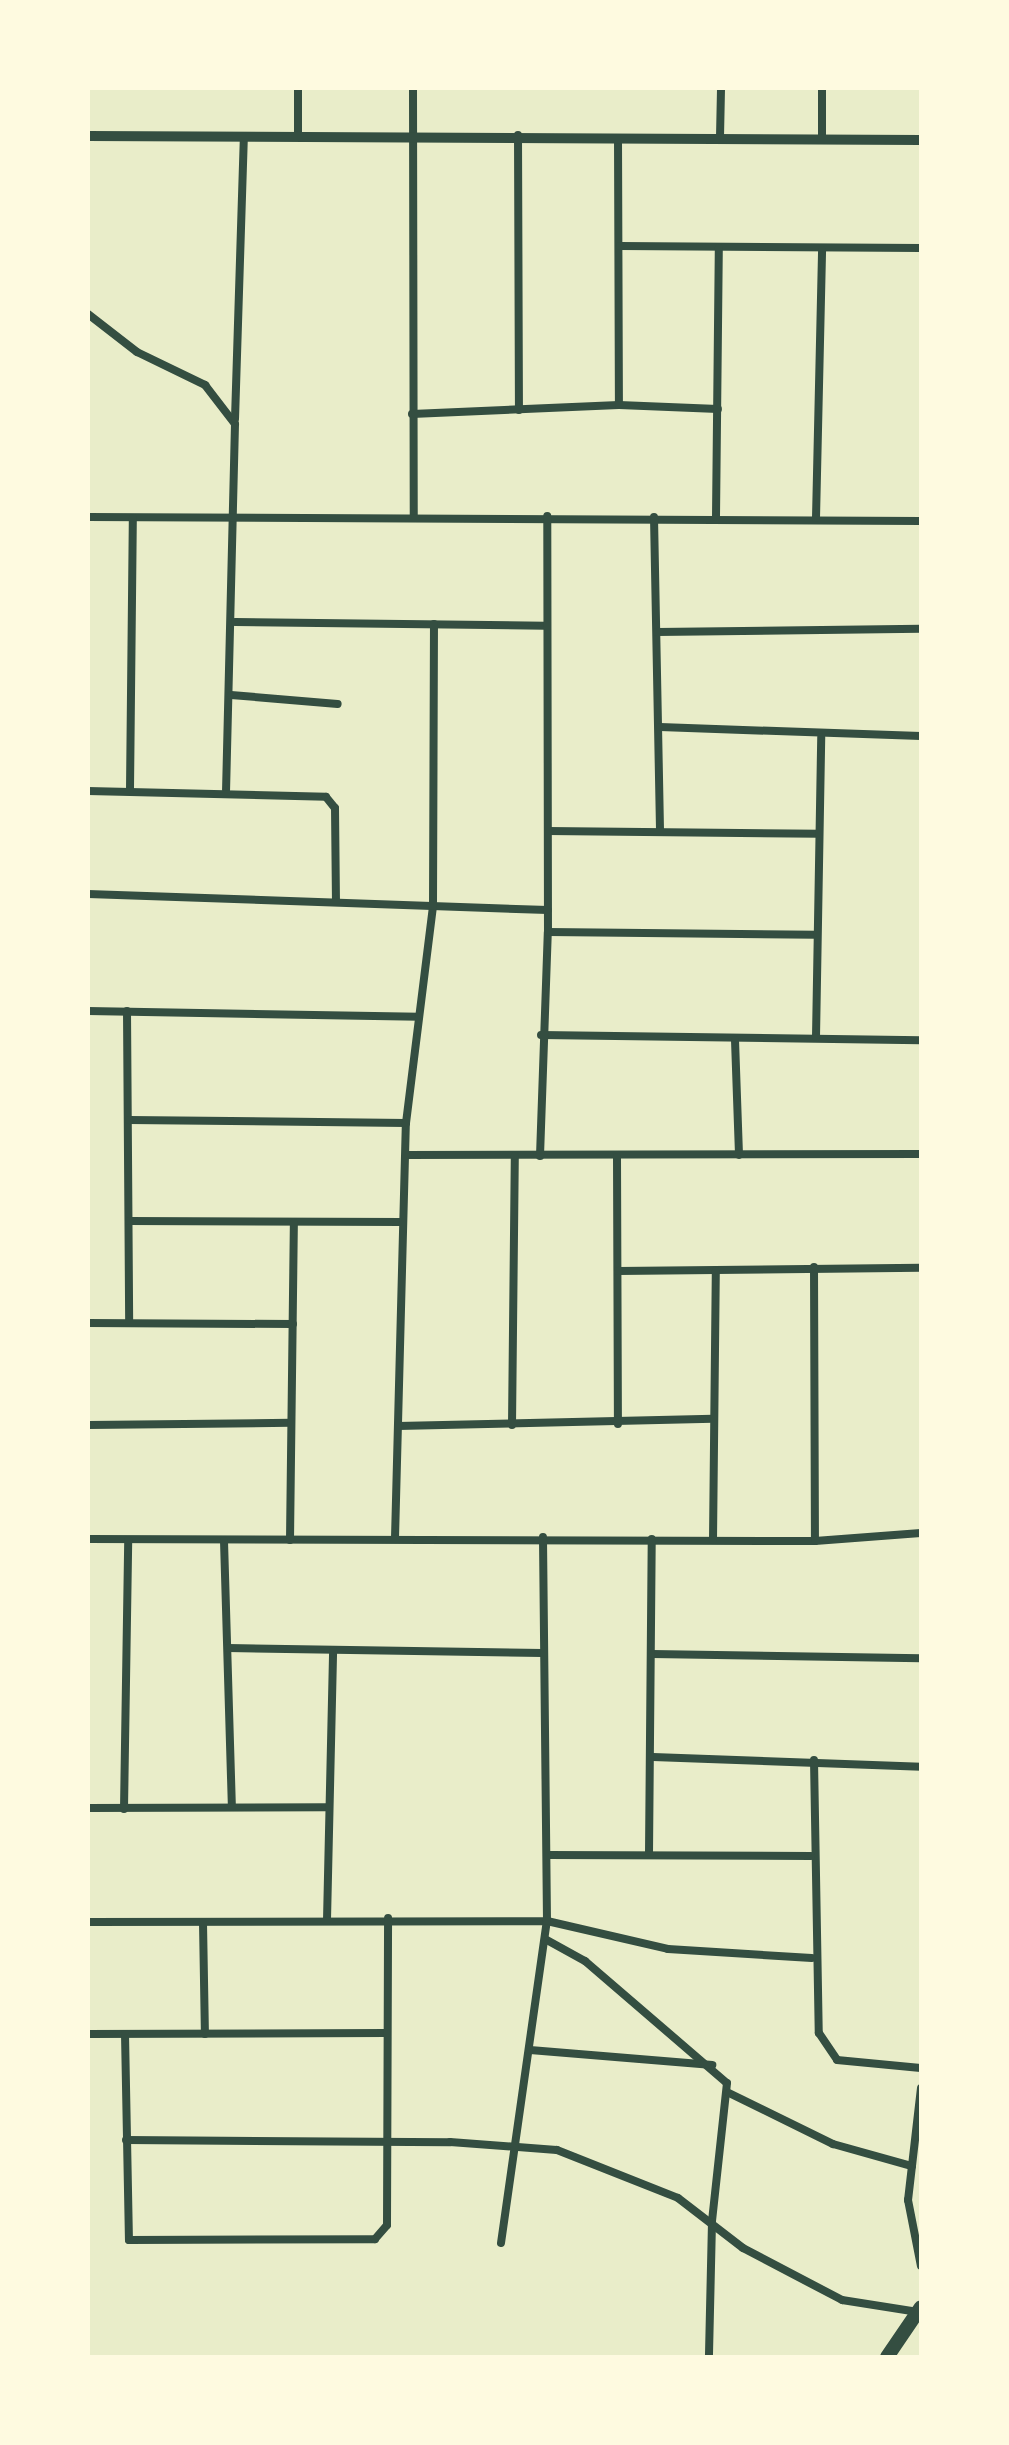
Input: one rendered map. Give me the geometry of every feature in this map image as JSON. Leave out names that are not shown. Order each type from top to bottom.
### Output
[{"type":"highway","points":[[887,2357],[920,2309]]},
{"type":"street","points":[[298,88],[298,137]]},
{"type":"street","points":[[413,88],[414,516]]},
{"type":"street","points":[[720,137],[721,88]]},
{"type":"street","points":[[822,88],[822,136]]},
{"type":"street","points":[[518,134],[519,410]]},
{"type":"street","points":[[88,136],[414,138],[518,134],[618,138],[822,136],[921,140]]},
{"type":"street","points":[[226,790],[235,622],[235,424],[244,137]]},
{"type":"street","points":[[618,138],[619,405]]},
{"type":"street","points":[[620,246],[822,250],[921,248]]},
{"type":"street","points":[[716,517],[719,248]]},
{"type":"street","points":[[816,518],[822,250]]},
{"type":"street","points":[[88,314],[137,352],[205,385],[235,424]]},
{"type":"street","points":[[412,414],[619,405],[718,409]]},
{"type":"street","points":[[88,517],[547,516],[921,521]]},
{"type":"street","points":[[540,1156],[541,1035],[548,932],[547,516]]},
{"type":"street","points":[[654,517],[660,832]]},
{"type":"street","points":[[130,789],[133,518]]},
{"type":"street","points":[[235,622],[545,626]]},
{"type":"street","points":[[395,1538],[406,1123],[433,906],[434,624]]},
{"type":"street","points":[[657,632],[921,629]]},
{"type":"street","points":[[231,695],[338,704]]},
{"type":"street","points":[[660,727],[821,737],[921,736]]},
{"type":"street","points":[[816,1037],[821,737]]},
{"type":"street","points":[[88,791],[226,790],[333,801],[336,901]]},
{"type":"street","points":[[548,831],[819,834]]},
{"type":"street","points":[[88,894],[548,910]]},
{"type":"street","points":[[548,932],[816,935]]},
{"type":"street","points":[[88,1011],[419,1017]]},
{"type":"street","points":[[127,1011],[129,1323]]},
{"type":"street","points":[[541,1035],[735,1040],[816,1037],[921,1040]]},
{"type":"street","points":[[735,1040],[739,1155]]},
{"type":"street","points":[[129,1120],[406,1123]]},
{"type":"street","points":[[406,1155],[617,1157],[921,1154]]},
{"type":"street","points":[[512,1425],[515,1156]]},
{"type":"street","points":[[617,1157],[618,1424]]},
{"type":"street","points":[[129,1221],[402,1222]]},
{"type":"street","points":[[290,1540],[294,1223]]},
{"type":"street","points":[[814,1267],[815,1541]]},
{"type":"street","points":[[618,1271],[921,1268]]},
{"type":"street","points":[[713,1540],[716,1271]]},
{"type":"street","points":[[88,1323],[293,1324]]},
{"type":"street","points":[[398,1426],[618,1424],[713,1419]]},
{"type":"street","points":[[88,1425],[291,1423]]},
{"type":"street","points":[[88,1539],[224,1541],[543,1537],[815,1541],[921,1533]]},
{"type":"street","points":[[501,2243],[518,2144],[547,1921],[543,1537]]},
{"type":"street","points":[[649,1853],[653,1757],[652,1539]]},
{"type":"street","points":[[124,1809],[128,1540]]},
{"type":"street","points":[[224,1541],[232,1807]]},
{"type":"street","points":[[228,1648],[542,1653]]},
{"type":"street","points":[[327,1920],[326,1807],[333,1650]]},
{"type":"street","points":[[652,1654],[921,1658]]},
{"type":"street","points":[[653,1757],[814,1760],[921,1767]]},
{"type":"street","points":[[814,1760],[812,1958],[824,2049],[854,2064],[921,2068]]},
{"type":"street","points":[[88,1808],[326,1807]]},
{"type":"street","points":[[548,1855],[811,1856]]},
{"type":"street","points":[[88,1922],[203,1923],[388,1918],[547,1921],[668,1949],[812,1958]]},
{"type":"street","points":[[125,2034],[126,2232],[135,2244],[375,2239],[387,2225],[384,2145],[388,1918]]},
{"type":"street","points":[[203,1923],[205,2034]]},
{"type":"street","points":[[545,1939],[585,1961],[713,2065],[729,2093],[833,2144],[912,2166]]},
{"type":"street","points":[[88,2034],[386,2033]]},
{"type":"street","points":[[530,2050],[713,2065]]},
{"type":"street","points":[[921,2088],[908,2200],[921,2266]]},
{"type":"street","points":[[709,2357],[712,2222],[729,2093]]},
{"type":"street","points":[[126,2140],[518,2144],[591,2158],[678,2198],[743,2248],[842,2300],[920,2309]]}]
